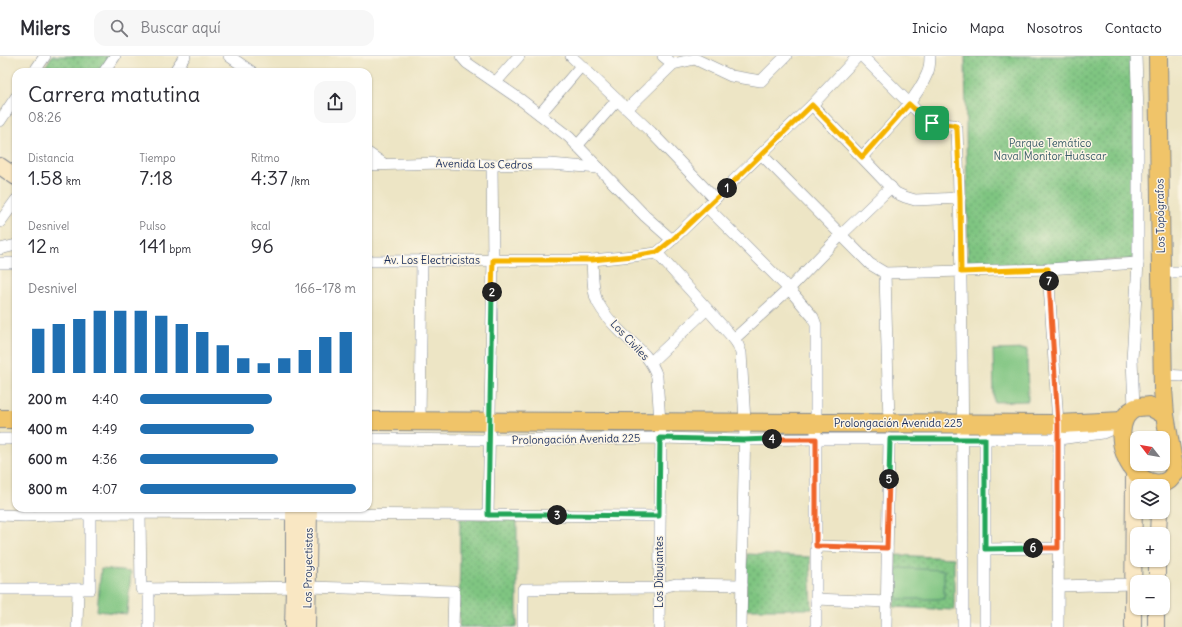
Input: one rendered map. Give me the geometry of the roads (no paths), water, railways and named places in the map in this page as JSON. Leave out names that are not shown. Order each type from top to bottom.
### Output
[{"type":"main road","name":"Los Topógrafos","points":[[1158,56],[1164,375],[1163,389],[1165,415],[1178,476]]},
{"type":"main road","points":[[0,166],[12,174]]},
{"type":"main road","points":[[1143,479],[1134,472],[1126,458],[1121,434],[1128,414],[1151,398],[1164,375]]},
{"type":"main road","name":"Prolongación Avenida 225","points":[[372,421],[489,421],[660,430],[1058,432],[1128,414],[1149,406],[1165,415]]},
{"type":"main road","points":[[0,419],[12,419]]},
{"type":"main road","points":[[1132,575],[1134,472]]},
{"type":"main road","name":"Los Proyectistas","points":[[301,512],[301,588],[307,627]]},
{"type":"main road","points":[[293,627],[301,588]]},
{"type":"main road","points":[[1133,615],[1133,627]]},
{"type":"main road","points":[[1156,615],[1156,627]]},
{"type":"street","points":[[36,68],[44,56]]},
{"type":"street","points":[[107,68],[115,56]]},
{"type":"street","points":[[177,68],[185,56]]},
{"type":"street","points":[[229,56],[244,68]]},
{"type":"street","points":[[462,56],[467,63],[521,100],[569,137],[645,216],[672,240]]},
{"type":"street","points":[[496,82],[519,56]]},
{"type":"street","points":[[571,56],[651,132],[711,203],[813,317],[816,325],[816,627]]},
{"type":"street","points":[[662,56],[673,64]]},
{"type":"street","points":[[627,109],[673,64],[695,59],[731,76],[761,82],[786,56]]},
{"type":"street","points":[[741,627],[744,431],[741,352],[734,339],[657,252],[672,240],[812,105],[858,56]]},
{"type":"street","points":[[862,56],[923,117],[932,123],[956,126],[957,129],[960,198],[963,431],[963,627]]},
{"type":"street","points":[[862,157],[909,104],[928,74],[930,56]]},
{"type":"street","points":[[1128,414],[1138,263],[1138,112],[1136,56]]},
{"type":"street","points":[[540,114],[581,66]]},
{"type":"street","points":[[577,146],[617,100]]},
{"type":"street","points":[[0,121],[12,103]]},
{"type":"street","points":[[812,105],[896,193],[915,200],[960,198]]},
{"type":"street","points":[[761,154],[870,264],[885,273],[1048,269],[1138,263]]},
{"type":"street","points":[[372,156],[384,164]]},
{"type":"street","name":"Avenida Los Cedros","points":[[372,165],[441,163],[492,165],[550,164],[599,168]]},
{"type":"street","points":[[488,515],[493,260],[492,165]]},
{"type":"street","points":[[734,339],[789,289],[841,235],[891,187]]},
{"type":"street","points":[[0,222],[12,206]]},
{"type":"street","points":[[0,249],[12,246]]},
{"type":"street","name":"Av. Los Electricistas","points":[[372,261],[592,260],[657,252]]},
{"type":"street","points":[[420,421],[422,260]]},
{"type":"street","name":"Los Civiles","points":[[592,260],[595,293],[598,303],[616,327],[644,353],[655,370],[657,378],[660,430]]},
{"type":"street","points":[[0,263],[12,263]]},
{"type":"street","points":[[1048,269],[1058,432],[1058,627]]},
{"type":"street","points":[[1161,272],[1182,272]]},
{"type":"street","points":[[885,273],[889,431],[886,627]]},
{"type":"street","points":[[651,362],[707,309]]},
{"type":"street","points":[[1164,375],[1182,376]]},
{"type":"street","name":"Prolongación Avenida 225","points":[[372,439],[489,440],[660,430]]},
{"type":"street","name":"Los Dibujantes","points":[[659,627],[660,430]]},
{"type":"street","points":[[985,431],[985,627]]},
{"type":"street","points":[[0,439],[12,439]]},
{"type":"street","points":[[0,515],[25,516],[90,514],[105,512]]},
{"type":"street","points":[[122,512],[140,514],[247,512]]},
{"type":"street","points":[[348,512],[659,516]]},
{"type":"street","points":[[0,589],[90,589],[90,514]]},
{"type":"street","points":[[140,514],[141,589],[301,588],[454,591],[453,627]]},
{"type":"street","points":[[816,546],[887,548]]},
{"type":"street","points":[[985,549],[1058,548]]},
{"type":"street","points":[[523,627],[523,589],[659,588],[676,584],[742,585]]},
{"type":"street","points":[[1058,586],[1130,584]]},
{"type":"street","points":[[149,588],[149,627]]},
{"type":"street","points":[[77,627],[78,589]]},
{"type":"street","points":[[816,599],[886,602]]},
{"type":"park label","name":"Parque Temático Naval Monitor Huáscar","points":[[1050,149]]}]
